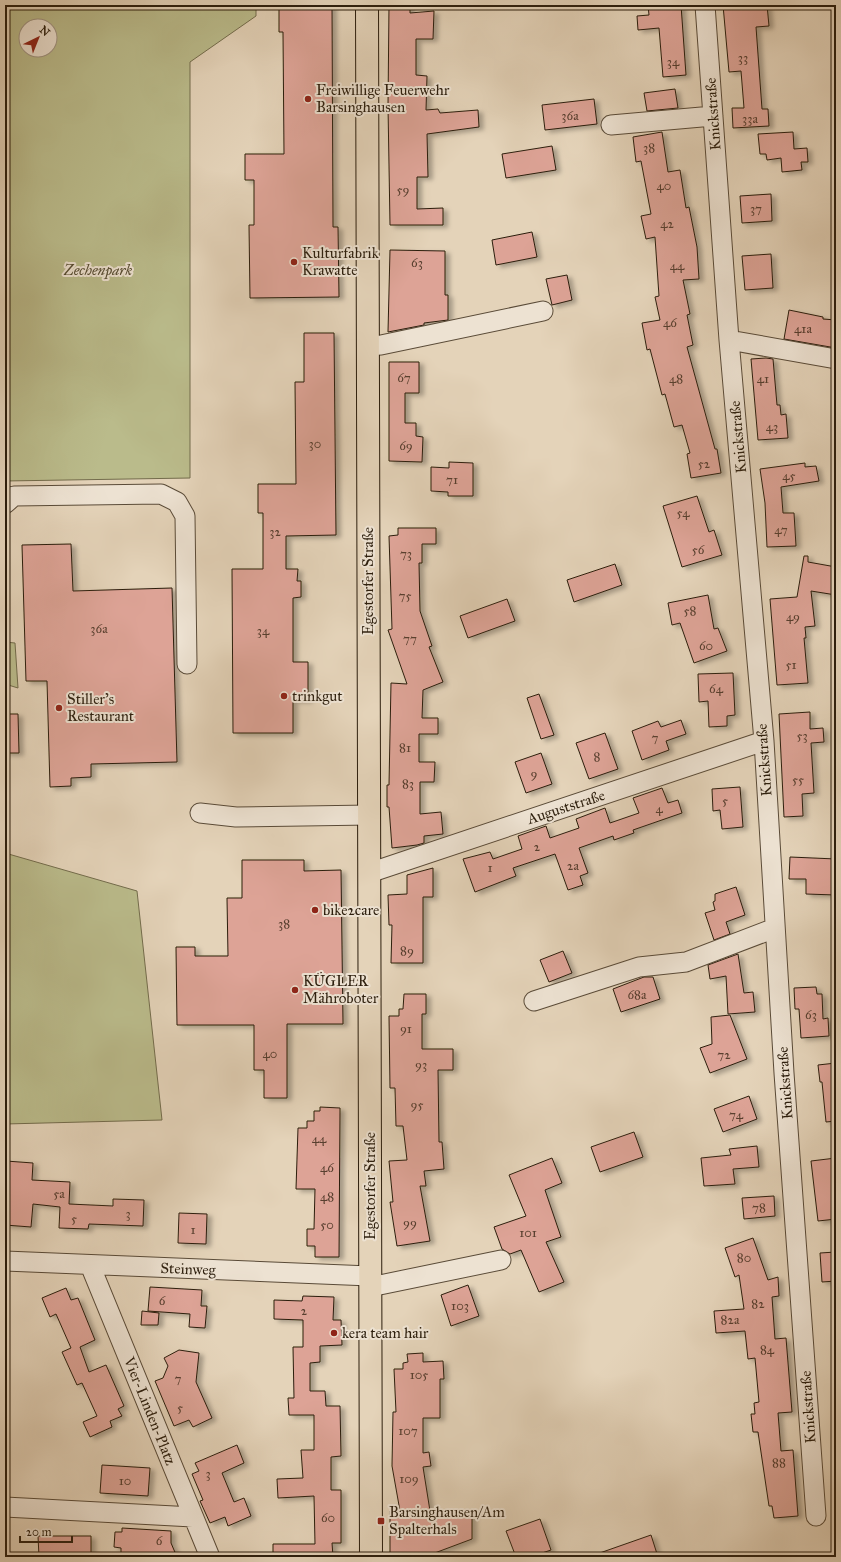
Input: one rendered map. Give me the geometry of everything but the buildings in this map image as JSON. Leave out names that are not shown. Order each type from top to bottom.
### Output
[{"type":"main road","name":"Egestorfer Straße","points":[[367,5],[371,1557]]},
{"type":"street","name":"Knickstraße","points":[[704,5],[729,340],[764,741],[775,928],[816,1516]]},
{"type":"street","points":[[612,125],[713,116]]},
{"type":"street","points":[[367,346],[382,345],[543,311]]},
{"type":"street","points":[[729,340],[836,359]]},
{"type":"street","points":[[5,504],[14,496],[161,494],[177,502],[185,516],[187,664]]},
{"type":"street","name":"Auguststraße","points":[[369,873],[764,741]]},
{"type":"street","points":[[200,813],[236,817],[370,815]]},
{"type":"street","points":[[534,1001],[639,967],[686,962],[775,928]]},
{"type":"street","name":"Steinweg","points":[[5,1261],[370,1282],[501,1260]]},
{"type":"street","name":"Vier-Linden-Platz","points":[[90,1265],[210,1557]]},
{"type":"street","points":[[5,1507],[193,1517]]},
{"type":"green space","name":"Zechenpark","points":[[5,5],[256,5],[256,16],[190,62],[190,478],[5,481]]},
{"type":"green space","points":[[5,642],[15,643],[18,688],[5,684]]},
{"type":"green space","points":[[5,853],[137,891],[162,1120],[5,1124]]},
{"type":"place","name":"Freiwillige Feuerwehr Barsinghausen","points":[[308,99]]},
{"type":"place","name":"Kulturfabrik Krawatte","points":[[294,262]]},
{"type":"place","name":"trinkgut","points":[[284,696]]},
{"type":"place","name":"Stiller's Restaurant","points":[[59,708]]},
{"type":"place","name":"bike2care","points":[[315,910]]},
{"type":"place","name":"KÜGLER Mähroboter","points":[[295,990]]},
{"type":"place","name":"kera team hair","points":[[334,1333]]},
{"type":"place","name":"Barsinghausen/Am Spalterhals","points":[[381,1521]]}]
